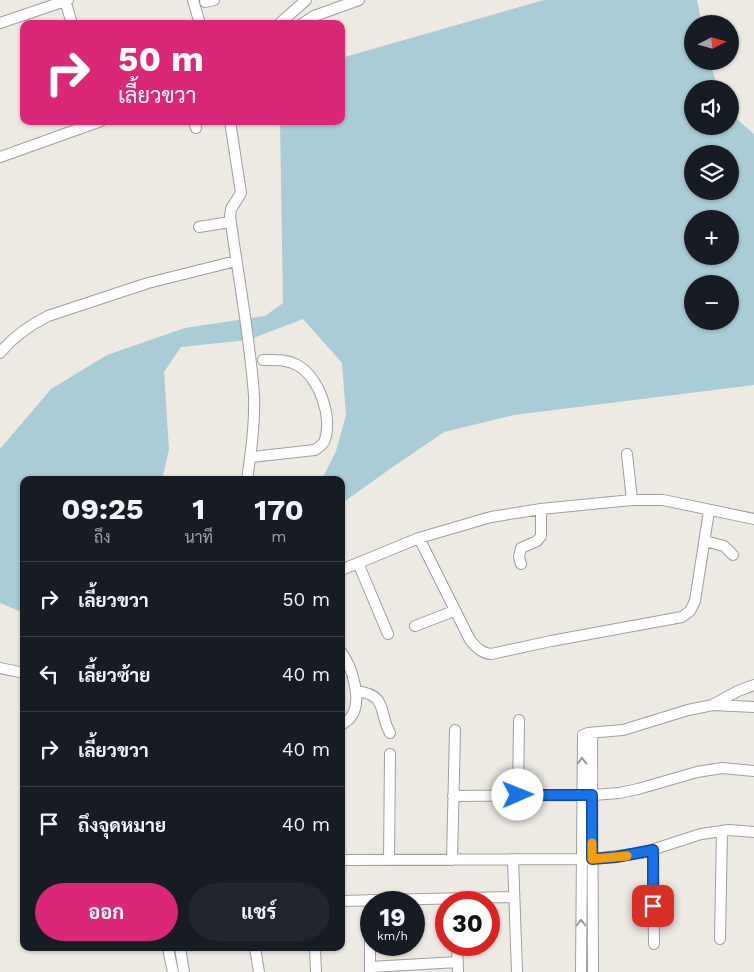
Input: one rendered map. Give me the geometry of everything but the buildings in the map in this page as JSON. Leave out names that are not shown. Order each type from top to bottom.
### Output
[{"type":"street","points":[[0,23],[66,0],[71,20]]},
{"type":"street","points":[[193,0],[199,20]]},
{"type":"street","points":[[283,20],[306,0]]},
{"type":"street","points":[[308,20],[314,16],[359,0]]},
{"type":"street","points":[[0,157],[90,125]]},
{"type":"street","points":[[231,125],[241,193],[231,209],[230,222],[254,396],[251,457],[248,476]]},
{"type":"street","points":[[199,227],[230,222]]},
{"type":"street","points":[[0,353],[12,340],[36,322],[48,316],[148,283],[236,261]]},
{"type":"street","points":[[251,457],[316,450],[323,444],[326,432],[325,414],[320,391],[312,376],[299,366],[284,359],[263,360]]},
{"type":"street","points":[[627,454],[632,500]]},
{"type":"street","points":[[345,568],[419,538],[491,517],[540,509],[632,500],[663,500],[754,520]]},
{"type":"street","points":[[521,564],[519,557],[521,548],[537,541],[541,536],[540,509]]},
{"type":"street","points":[[419,538],[470,640],[478,649],[491,654],[682,616],[690,611],[695,601],[709,511]]},
{"type":"street","points":[[705,541],[724,546],[733,555]]},
{"type":"street","points":[[358,563],[388,634]]},
{"type":"street","points":[[415,626],[454,610]]},
{"type":"street","points":[[345,659],[353,673],[356,691],[351,717],[345,722]]},
{"type":"street","points":[[0,668],[20,672]]},
{"type":"street","points":[[713,705],[738,691],[754,685]]},
{"type":"street","points":[[356,691],[373,696],[380,703],[383,708],[384,721],[390,733]]},
{"type":"street","points":[[593,972],[592,859],[582,738],[589,733],[623,730],[688,710],[713,705],[754,707]]},
{"type":"street","points":[[518,795],[519,720]]},
{"type":"street","points":[[452,860],[455,730]]},
{"type":"street","points":[[389,860],[390,754]]},
{"type":"street","points":[[453,796],[619,793],[697,772],[722,768],[754,771]]},
{"type":"street","points":[[581,972],[581,859],[587,795]]},
{"type":"street","points":[[345,860],[592,859],[634,855],[701,834],[740,830],[754,832]]},
{"type":"street","points":[[720,939],[722,831]]},
{"type":"street","points":[[653,850],[654,944]]},
{"type":"street","points":[[513,859],[517,972]]},
{"type":"street","points":[[500,898],[514,897]]},
{"type":"street","points":[[345,901],[360,900]]},
{"type":"street","points":[[169,951],[173,972]]},
{"type":"street","points":[[180,951],[184,972]]},
{"type":"street","points":[[256,951],[259,972]]},
{"type":"street","points":[[315,951],[316,972]]},
{"type":"street","points":[[370,956],[370,969],[458,967]]},
{"type":"water","points":[[544,0],[697,0],[700,15],[684,15],[684,70],[713,70],[715,80],[684,80],[684,135],[739,135],[739,121],[754,134],[754,385],[514,415],[444,432],[345,501],[345,476],[324,476],[336,451],[346,415],[342,363],[303,319],[248,340],[181,347],[164,372],[169,449],[163,476],[20,476],[20,611],[0,603],[0,449],[51,389],[107,355],[185,328],[265,316],[283,303],[280,125],[345,125],[345,57]]},
{"type":"slow traffic","points":[[592,843],[592,859],[627,856]]},
{"type":"route","points":[[518,795],[592,795],[592,859],[616,857],[653,850],[653,906]]}]
